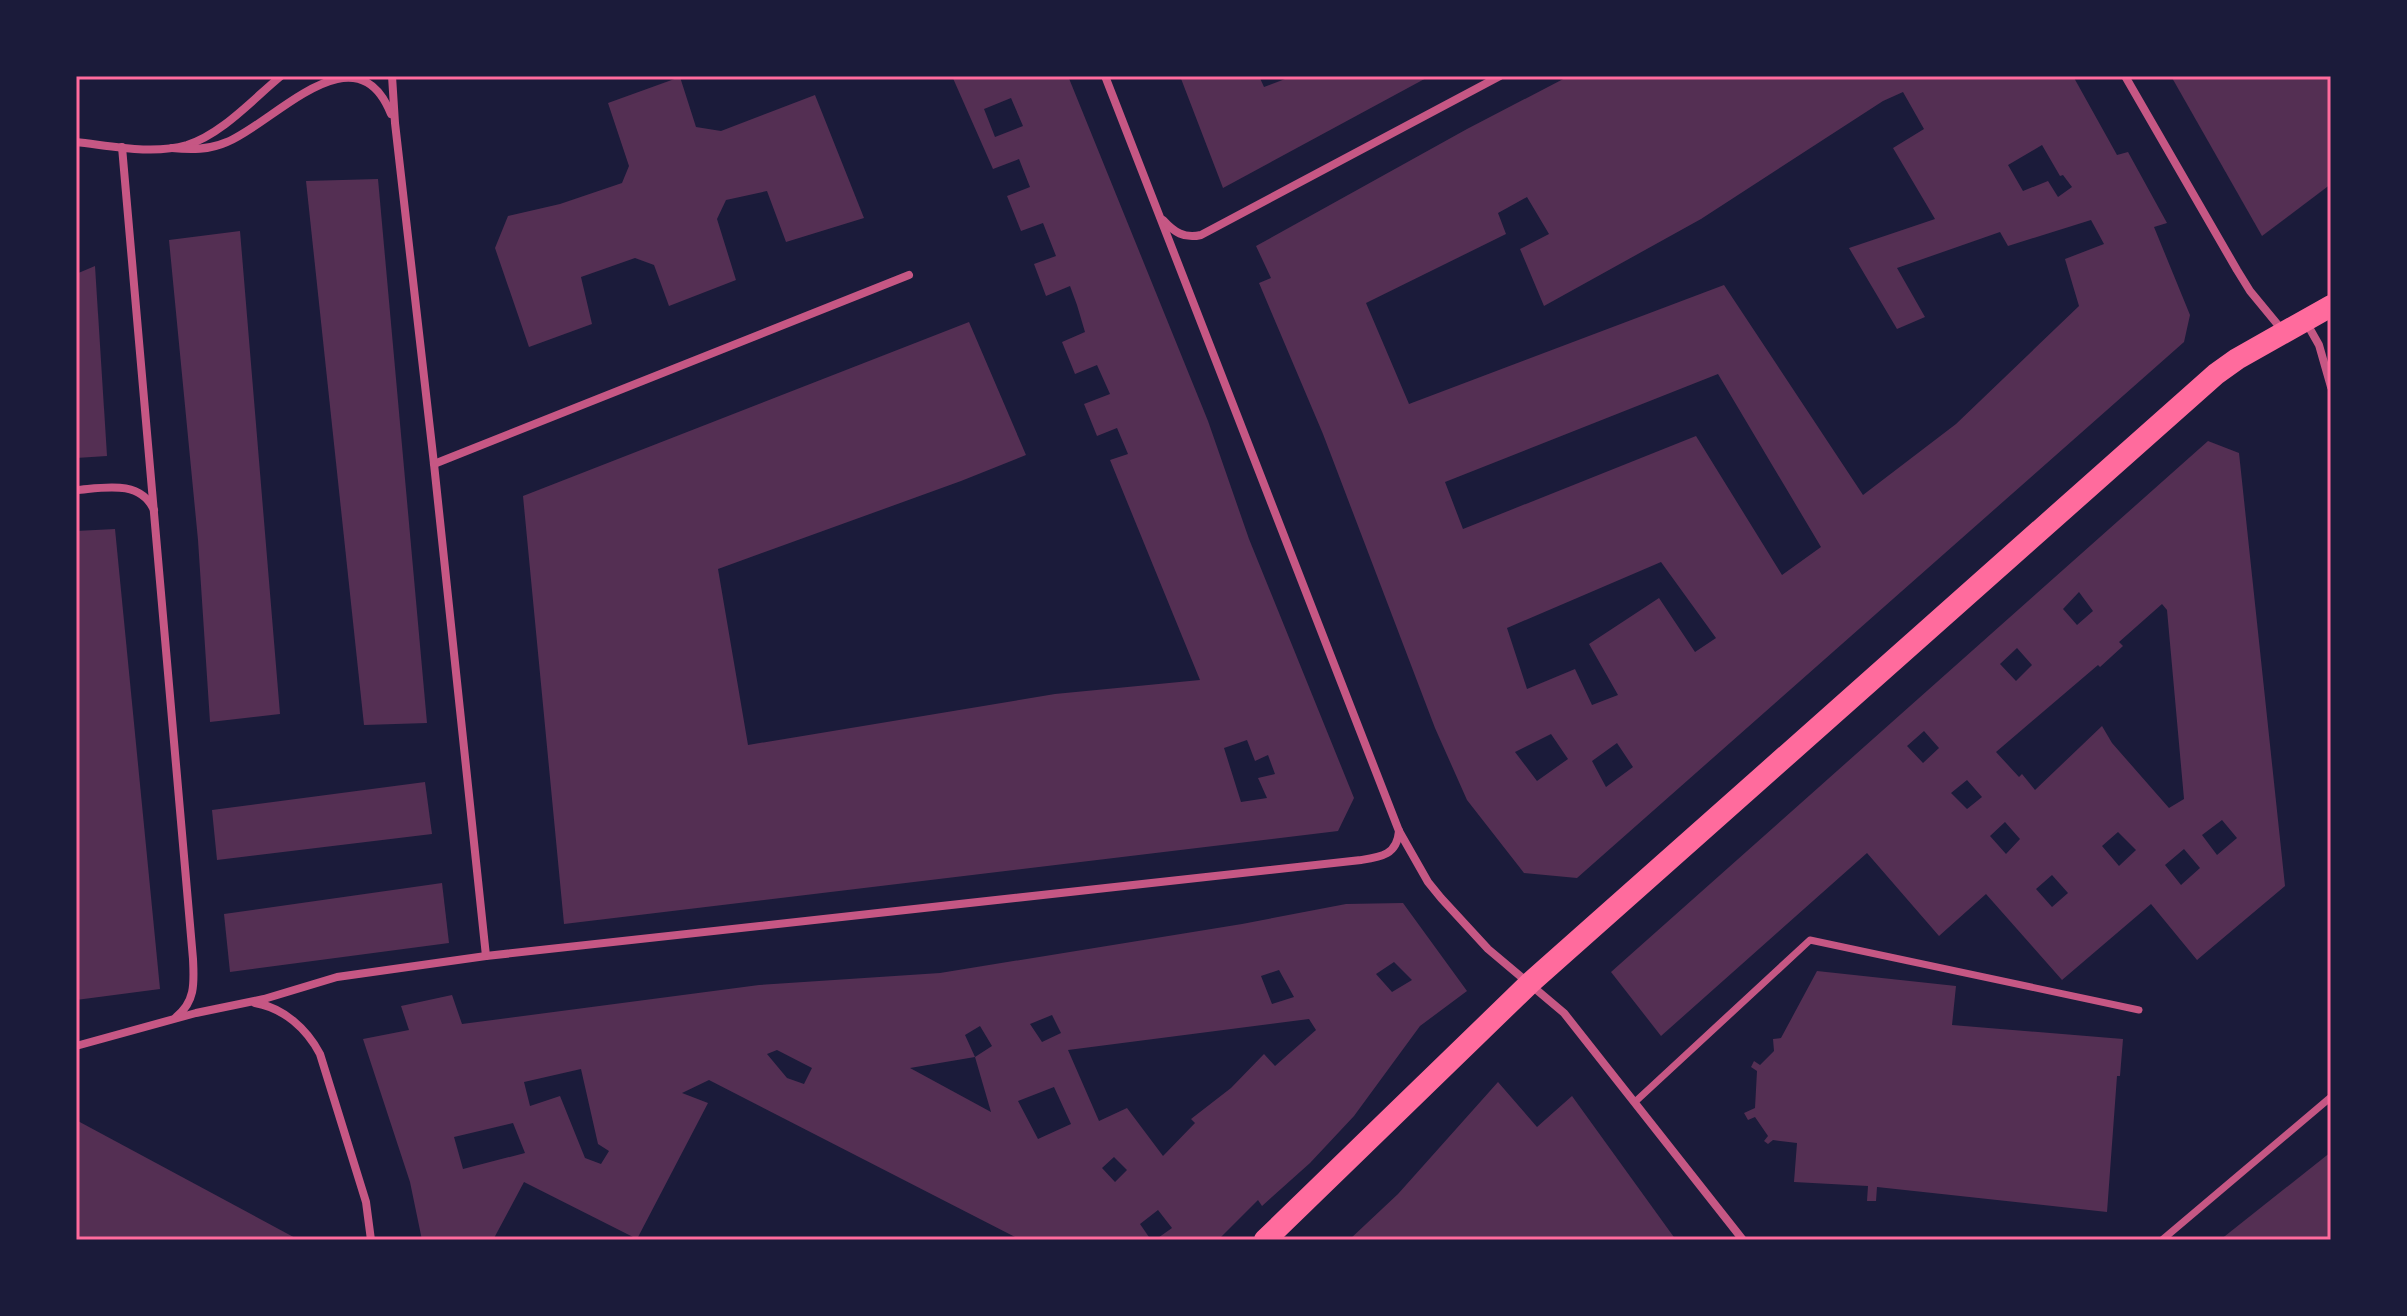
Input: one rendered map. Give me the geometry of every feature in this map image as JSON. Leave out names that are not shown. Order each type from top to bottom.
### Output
[{"type":"highway","points":[[1265,1240],[1530,983],[2216,374],[2331,306]]},
{"type":"street","points":[[172,148],[190,144],[207,135],[281,76]]},
{"type":"street","points":[[392,76],[486,956]]},
{"type":"street","points":[[1105,76],[1399,831],[1428,882],[1448,907],[1488,949],[1564,1013],[1743,1240]]},
{"type":"street","points":[[1159,215],[1180,235],[1201,235],[1500,76]]},
{"type":"street","points":[[2125,76],[2243,280],[2284,332]]},
{"type":"street","points":[[76,142],[192,150],[227,142],[267,119],[307,89],[338,78],[360,79],[371,86],[389,109],[395,123]]},
{"type":"street","points":[[122,147],[194,982],[190,1002],[174,1019]]},
{"type":"street","points":[[434,464],[909,275]]},
{"type":"street","points":[[2306,321],[2319,345],[2331,387]]},
{"type":"street","points":[[76,490],[129,488],[147,498],[155,514]]},
{"type":"street","points":[[76,1046],[337,977],[486,956],[1361,860],[1389,853],[1396,844],[1399,831]]},
{"type":"street","points":[[1636,1101],[1810,940],[2139,1010]]},
{"type":"street","points":[[248,1002],[283,1013],[313,1041],[320,1054],[366,1202],[371,1240]]},
{"type":"street","points":[[2162,1240],[2331,1097]]},
{"type":"building","points":[[952,76],[1068,76],[1208,421],[1249,539],[1354,798],[1338,831],[564,924],[523,496],[969,322],[1026,455],[718,569],[748,745],[1055,694],[1200,680],[1110,460],[1128,454],[1117,428],[1097,436],[1084,404],[1110,394],[1097,365],[1075,374],[1062,342],[1085,332],[1070,286],[1046,296],[1034,264],[1056,256],[1043,223],[1021,231],[1007,196],[1030,187],[1019,159],[993,169]],"holes":[[[1011,98],[1023,126],[995,137],[984,109]],[[1247,740],[1255,761],[1268,755],[1275,774],[1258,778],[1267,798],[1241,802],[1224,748]]]},
{"type":"building","points":[[1180,76],[1259,76],[1264,87],[1293,76],[1430,76],[1223,188]]},
{"type":"building","points":[[1569,76],[2073,76],[2117,155],[2128,152],[2167,223],[2154,227],[2190,315],[2184,342],[1577,878],[1524,873],[1467,800],[1435,728],[1323,434],[1259,283],[1271,278],[1256,246]],"holes":[[[1903,92],[1924,129],[1893,148],[1935,219],[1849,248],[1897,329],[1925,317],[1897,268],[2000,232],[2008,246],[2091,220],[2104,244],[2065,259],[2079,306],[1956,424],[1863,495],[1724,285],[1409,404],[1366,303],[1506,234],[1498,213],[1527,197],[1549,234],[1520,249],[1544,306],[1701,219],[1883,101]],[[2042,145],[2060,176],[2063,175],[2072,187],[2058,197],[2048,181],[2023,191],[2008,165]],[[1718,374],[1821,547],[1782,575],[1696,436],[1463,529],[1445,482]],[[1661,562],[1716,638],[1695,652],[1659,598],[1589,644],[1618,695],[1592,705],[1575,669],[1527,689],[1507,628]],[[1551,734],[1568,759],[1537,781],[1515,752]],[[1617,743],[1633,767],[1606,787],[1592,761]]]},
{"type":"building","points":[[2171,76],[2331,76],[2331,184],[2262,236]]},
{"type":"building","points":[[680,77],[696,127],[721,131],[815,95],[864,218],[786,242],[767,191],[726,200],[717,219],[736,280],[669,306],[654,265],[635,258],[581,277],[592,324],[529,347],[495,248],[508,216],[560,204],[622,183],[629,166],[608,103]]},
{"type":"building","points":[[378,179],[427,723],[364,725],[306,181]]},
{"type":"building","points":[[240,231],[280,714],[210,722],[198,540],[169,240]]},
{"type":"building","points":[[95,266],[107,456],[76,458],[76,274]]},
{"type":"building","points":[[2208,441],[2239,453],[2285,886],[2197,960],[2151,904],[2062,980],[1986,894],[1939,936],[1867,853],[1661,1036],[1611,972]],"holes":[[[2079,592],[2093,611],[2077,625],[2063,609]],[[2162,604],[2167,610],[2184,799],[2169,808],[2112,743],[2102,726],[2035,790],[1996,752],[2123,646],[2119,642]],[[2017,648],[2032,665],[2016,681],[2000,664]],[[1924,731],[1939,748],[1923,763],[1907,746]],[[1967,780],[1982,797],[1967,809],[1951,793]],[[2222,820],[2237,838],[2217,855],[2202,835]],[[2005,822],[2020,839],[2006,854],[1990,836]],[[2118,832],[2136,850],[2119,866],[2102,846]],[[2184,849],[2200,868],[2181,885],[2165,865]],[[2052,875],[2068,893],[2052,907],[2036,889]]]},
{"type":"building","points":[[115,529],[160,989],[76,1000],[76,531]]},
{"type":"building","points":[[425,782],[432,834],[217,860],[212,810]]},
{"type":"building","points":[[442,883],[449,943],[230,972],[224,914]]},
{"type":"building","points":[[1403,903],[1467,991],[1420,1026],[1354,1116],[1310,1163],[1262,1206],[1258,1200],[1218,1240],[1155,1240],[1172,1228],[1158,1210],[1140,1224],[1151,1240],[1021,1240],[709,1080],[682,1093],[708,1103],[637,1239],[524,1182],[493,1240],[422,1240],[410,1182],[363,1039],[409,1030],[401,1006],[452,995],[462,1024],[759,985],[940,973],[1346,904]],"holes":[[[1394,962],[1412,980],[1392,992],[1376,974]],[[1279,970],[1294,997],[1272,1004],[1261,976]],[[1052,1015],[1061,1033],[1042,1042],[1030,1024]],[[1309,1019],[1316,1030],[1275,1066],[1264,1054],[1231,1088],[1191,1119],[1195,1123],[1163,1156],[1127,1108],[1099,1121],[1068,1050]],[[980,1026],[992,1046],[975,1057],[965,1035]],[[777,1050],[812,1068],[804,1084],[787,1078],[767,1054]],[[975,1057],[991,1112],[910,1068]],[[581,1069],[598,1144],[609,1151],[601,1164],[585,1158],[560,1096],[530,1106],[524,1082]],[[1054,1087],[1071,1124],[1038,1139],[1018,1101]],[[513,1123],[525,1153],[463,1169],[454,1137]],[[1114,1157],[1127,1170],[1115,1182],[1102,1168]]]},
{"type":"building","points":[[1817,971],[1956,986],[1952,1025],[2123,1039],[2120,1076],[2117,1076],[2107,1212],[1877,1187],[1876,1201],[1867,1201],[1868,1186],[1794,1182],[1797,1143],[1773,1140],[1768,1144],[1764,1141],[1768,1136],[1755,1117],[1748,1120],[1744,1113],[1755,1108],[1757,1071],[1751,1067],[1754,1061],[1760,1065],[1774,1051],[1773,1039],[1781,1038]]},
{"type":"building","points":[[1498,1082],[1537,1127],[1572,1096],[1676,1240],[1349,1240],[1398,1194]]},
{"type":"building","points":[[76,1120],[299,1240],[76,1240]]},
{"type":"building","points":[[2331,1152],[2331,1240],[2220,1240]]}]
